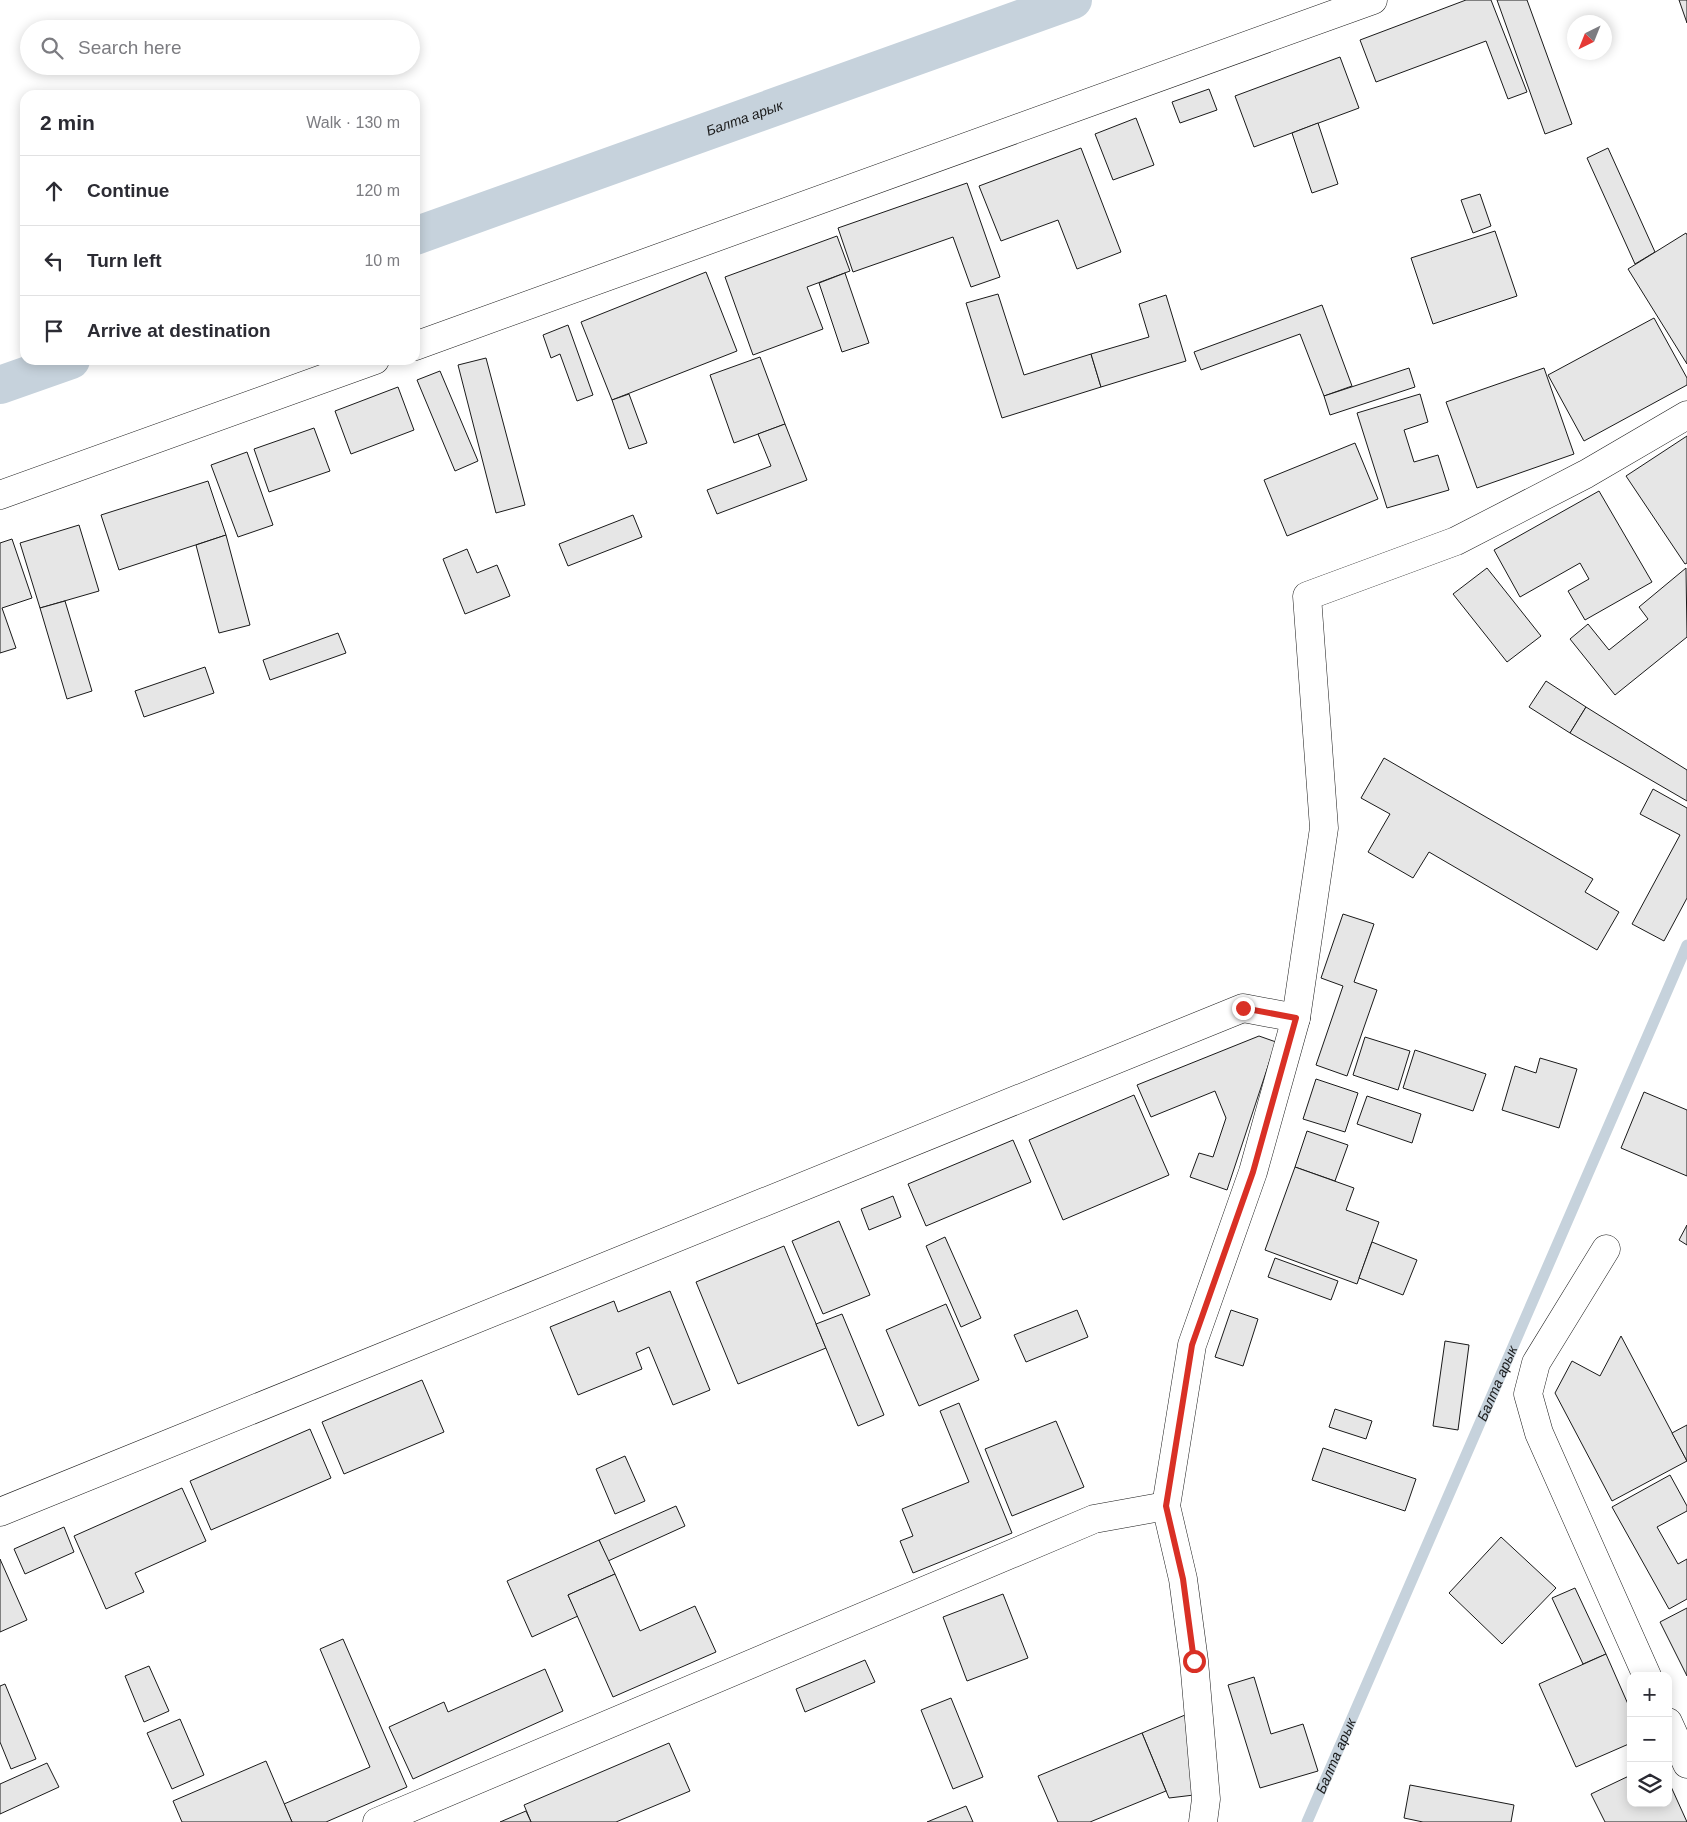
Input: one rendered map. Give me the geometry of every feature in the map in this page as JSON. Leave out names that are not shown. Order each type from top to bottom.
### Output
[{"type":"street","points":[[420,344],[1373,0]]},
{"type":"street","points":[[0,495],[361,365]]},
{"type":"street","points":[[1203,1822],[1206,1799],[1194,1661],[1183,1579],[1166,1506],[1192,1345],[1253,1172],[1296,1018],[1324,828],[1307,596],[1456,540],[1586,474],[1687,415]]},
{"type":"street","points":[[0,1512],[1243,1008],[1296,1018]]},
{"type":"street","points":[[1606,1249],[1536,1363],[1528,1394],[1539,1433],[1646,1672]]},
{"type":"street","points":[[378,1822],[1094,1519],[1166,1506]]},
{"type":"street","points":[[1672,1731],[1687,1764]]},
{"type":"building","points":[[1466,0],[1491,0],[1527,92],[1508,99],[1486,41],[1376,82],[1360,40]]},
{"type":"building","points":[[1497,0],[1527,0],[1572,124],[1545,134]]},
{"type":"building","points":[[1679,0],[1687,0],[1687,23]]},
{"type":"building","points":[[1340,57],[1359,108],[1254,147],[1235,96]]},
{"type":"building","points":[[1209,89],[1217,110],[1180,123],[1172,102]]},
{"type":"building","points":[[1136,118],[1154,165],[1113,180],[1095,134]]},
{"type":"building","points":[[1318,123],[1338,184],[1312,193],[1292,133]]},
{"type":"building","points":[[1081,148],[1121,252],[1077,269],[1058,220],[1001,241],[979,186]]},
{"type":"building","points":[[1608,148],[1655,252],[1635,264],[1587,158]]},
{"type":"building","points":[[967,183],[1000,277],[971,287],[953,237],[853,272],[838,228]]},
{"type":"building","points":[[1480,194],[1491,226],[1473,233],[1461,200]]},
{"type":"building","points":[[1495,231],[1517,296],[1433,324],[1411,258]]},
{"type":"building","points":[[1686,233],[1687,235],[1687,364],[1628,269]]},
{"type":"building","points":[[837,236],[850,271],[807,287],[823,329],[753,355],[725,277]]},
{"type":"building","points":[[706,272],[737,351],[612,400],[581,322]]},
{"type":"building","points":[[845,273],[869,343],[842,352],[819,283]]},
{"type":"building","points":[[998,294],[1024,375],[1091,354],[1101,387],[1002,418],[966,303]]},
{"type":"building","points":[[1166,295],[1186,361],[1101,387],[1091,354],[1149,337],[1139,304]]},
{"type":"building","points":[[1322,305],[1352,386],[1324,396],[1300,334],[1201,370],[1194,352]]},
{"type":"building","points":[[1654,318],[1687,378],[1687,385],[1584,441],[1548,375]]},
{"type":"building","points":[[568,325],[593,395],[577,401],[560,354],[551,358],[543,335]]},
{"type":"building","points":[[760,357],[785,424],[734,443],[710,375]]},
{"type":"building","points":[[486,358],[525,505],[496,513],[458,365]]},
{"type":"building","points":[[1409,368],[1415,387],[1330,415],[1324,396]]},
{"type":"building","points":[[1544,368],[1574,454],[1477,488],[1446,402]]},
{"type":"building","points":[[440,371],[478,461],[455,471],[417,380]]},
{"type":"building","points":[[398,387],[414,430],[351,454],[335,411]]},
{"type":"building","points":[[629,394],[647,443],[629,449],[612,400]]},
{"type":"building","points":[[1420,394],[1428,422],[1404,430],[1414,462],[1438,455],[1449,490],[1387,508],[1357,413]]},
{"type":"building","points":[[785,424],[807,480],[717,514],[707,490],[771,466],[758,434]]},
{"type":"building","points":[[314,428],[330,471],[269,492],[254,449]]},
{"type":"building","points":[[1687,436],[1687,563],[1685,564],[1626,476]]},
{"type":"building","points":[[1355,443],[1378,499],[1287,536],[1264,480]]},
{"type":"building","points":[[247,452],[273,525],[238,537],[211,465]]},
{"type":"building","points":[[208,481],[226,535],[119,570],[101,515]]},
{"type":"building","points":[[1599,491],[1652,582],[1585,620],[1568,591],[1589,579],[1580,563],[1520,597],[1494,550]]},
{"type":"building","points":[[633,515],[642,537],[568,566],[559,544]]},
{"type":"building","points":[[79,525],[99,591],[40,608],[20,543]]},
{"type":"building","points":[[226,535],[250,625],[219,633],[196,545]]},
{"type":"building","points":[[12,539],[32,598],[2,608],[16,648],[0,653],[0,543]]},
{"type":"building","points":[[467,549],[477,573],[497,565],[510,596],[465,614],[443,559]]},
{"type":"building","points":[[1487,568],[1541,636],[1507,662],[1453,594]]},
{"type":"building","points":[[1686,568],[1687,637],[1615,695],[1570,639],[1588,624],[1609,650],[1648,619],[1639,607]]},
{"type":"building","points":[[65,601],[92,691],[67,699],[40,608]]},
{"type":"building","points":[[338,633],[346,653],[270,680],[263,660]]},
{"type":"building","points":[[205,667],[214,693],[144,717],[135,691]]},
{"type":"building","points":[[1546,681],[1586,707],[1570,733],[1529,707]]},
{"type":"building","points":[[1586,707],[1687,770],[1687,801],[1570,733]]},
{"type":"building","points":[[1384,758],[1593,879],[1585,892],[1619,912],[1597,950],[1429,852],[1413,878],[1368,852],[1390,814],[1361,798]]},
{"type":"building","points":[[1653,789],[1687,808],[1687,898],[1664,941],[1632,924],[1680,835],[1640,814]]},
{"type":"building","points":[[1343,914],[1374,924],[1354,982],[1377,990],[1347,1076],[1316,1065],[1343,986],[1321,978]]},
{"type":"building","points":[[1259,1036],[1276,1042],[1227,1190],[1190,1177],[1199,1153],[1213,1157],[1226,1118],[1215,1091],[1151,1117],[1137,1085]]},
{"type":"building","points":[[1365,1037],[1410,1051],[1398,1090],[1353,1075]]},
{"type":"building","points":[[1415,1050],[1486,1074],[1473,1111],[1403,1088]]},
{"type":"building","points":[[1540,1058],[1577,1069],[1559,1128],[1502,1110],[1515,1066],[1536,1073]]},
{"type":"building","points":[[1316,1079],[1358,1093],[1345,1132],[1303,1119]]},
{"type":"building","points":[[1644,1092],[1687,1110],[1687,1176],[1621,1148]]},
{"type":"building","points":[[1134,1095],[1169,1175],[1063,1220],[1029,1140]]},
{"type":"building","points":[[1367,1096],[1421,1114],[1412,1143],[1357,1124]]},
{"type":"building","points":[[1307,1131],[1348,1145],[1335,1181],[1295,1167]]},
{"type":"building","points":[[1013,1140],[1031,1182],[926,1226],[908,1184]]},
{"type":"building","points":[[1295,1167],[1354,1188],[1346,1210],[1379,1222],[1357,1284],[1265,1250]]},
{"type":"building","points":[[893,1196],[901,1217],[869,1230],[861,1209]]},
{"type":"building","points":[[839,1221],[870,1295],[823,1314],[792,1241]]},
{"type":"building","points":[[1687,1225],[1687,1245],[1679,1240]]},
{"type":"building","points":[[945,1237],[981,1318],[961,1327],[926,1246]]},
{"type":"building","points":[[1372,1242],[1417,1260],[1403,1295],[1359,1278]]},
{"type":"building","points":[[784,1246],[826,1348],[738,1384],[696,1282]]},
{"type":"building","points":[[1275,1258],[1338,1281],[1331,1300],[1268,1277]]},
{"type":"building","points":[[670,1291],[710,1390],[673,1405],[649,1347],[636,1353],[642,1369],[578,1395],[550,1327],[614,1301],[618,1312]]},
{"type":"building","points":[[946,1304],[979,1380],[919,1406],[886,1330]]},
{"type":"building","points":[[1077,1310],[1088,1337],[1026,1362],[1014,1335]]},
{"type":"building","points":[[1231,1310],[1258,1319],[1243,1366],[1215,1357]]},
{"type":"building","points":[[842,1314],[884,1415],[858,1426],[816,1324]]},
{"type":"building","points":[[1621,1336],[1687,1461],[1612,1501],[1555,1393],[1572,1361],[1600,1376]]},
{"type":"building","points":[[1445,1341],[1469,1345],[1458,1430],[1433,1426]]},
{"type":"building","points":[[422,1380],[444,1432],[344,1474],[322,1422]]},
{"type":"building","points":[[959,1403],[1012,1533],[913,1573],[900,1541],[913,1536],[902,1509],[969,1482],[940,1411]]},
{"type":"building","points":[[1335,1409],[1372,1421],[1366,1439],[1329,1427]]},
{"type":"building","points":[[1056,1421],[1084,1487],[1012,1516],[985,1449]]},
{"type":"building","points":[[1687,1425],[1687,1461],[1672,1433]]},
{"type":"building","points":[[310,1429],[331,1478],[211,1530],[190,1481]]},
{"type":"building","points":[[1323,1448],[1416,1479],[1405,1511],[1312,1480]]},
{"type":"building","points":[[625,1456],[645,1501],[615,1514],[596,1469]]},
{"type":"building","points":[[1670,1475],[1687,1506],[1687,1511],[1657,1527],[1678,1564],[1687,1559],[1687,1599],[1669,1609],[1612,1507]]},
{"type":"building","points":[[182,1488],[206,1541],[135,1573],[144,1592],[106,1609],[74,1536]]},
{"type":"building","points":[[676,1506],[685,1526],[608,1561],[599,1540]]},
{"type":"building","points":[[64,1527],[74,1552],[25,1574],[14,1549]]},
{"type":"building","points":[[1501,1537],[1556,1588],[1502,1644],[1449,1593]]},
{"type":"building","points":[[599,1540],[615,1574],[568,1595],[578,1616],[532,1637],[507,1581]]},
{"type":"building","points":[[0,1559],[27,1620],[0,1632]]},
{"type":"building","points":[[615,1574],[640,1631],[695,1606],[716,1652],[613,1697],[568,1595]]},
{"type":"building","points":[[1575,1588],[1606,1654],[1583,1664],[1552,1598]]},
{"type":"building","points":[[1003,1594],[1028,1658],[967,1681],[943,1617]]},
{"type":"building","points":[[1687,1608],[1687,1676],[1660,1622]]},
{"type":"building","points":[[343,1639],[407,1787],[326,1822],[292,1822],[284,1804],[370,1767],[320,1649]]},
{"type":"building","points":[[1606,1654],[1627,1702],[1627,1745],[1576,1767],[1539,1684]]},
{"type":"building","points":[[865,1660],[875,1682],[805,1712],[796,1689]]},
{"type":"building","points":[[149,1666],[169,1711],[144,1722],[125,1676]]},
{"type":"building","points":[[545,1669],[563,1711],[413,1779],[389,1727],[444,1702],[448,1712]]},
{"type":"building","points":[[1254,1677],[1271,1734],[1303,1724],[1318,1771],[1260,1788],[1228,1685]]},
{"type":"building","points":[[5,1684],[36,1759],[11,1769],[0,1742],[0,1686]]},
{"type":"building","points":[[951,1698],[983,1777],[953,1789],[921,1710]]},
{"type":"building","points":[[1185,1715],[1194,1795],[1169,1798],[1142,1733]]},
{"type":"building","points":[[180,1719],[204,1775],[172,1789],[147,1733]]},
{"type":"building","points":[[1142,1733],[1166,1791],[1090,1822],[1058,1822],[1038,1776]]},
{"type":"building","points":[[669,1743],[690,1791],[616,1822],[531,1822],[524,1805]]},
{"type":"building","points":[[266,1761],[292,1822],[182,1822],[173,1801]]},
{"type":"building","points":[[47,1763],[59,1787],[0,1814],[0,1784]]},
{"type":"building","points":[[1627,1777],[1627,1807],[1672,1807],[1672,1789],[1687,1822],[1605,1822],[1591,1794]]},
{"type":"building","points":[[1410,1785],[1514,1805],[1511,1822],[1423,1822],[1404,1818]]},
{"type":"building","points":[[966,1806],[973,1822],[927,1822]]},
{"type":"building","points":[[526,1811],[531,1822],[500,1822]]},
{"type":"waterway","name":"Балта арык","points":[[420,234],[1073,0]]},
{"type":"waterway","name":"Балта арык","points":[[0,385],[57,365]]},
{"type":"waterway","name":"Балта арык","points":[[1307,1822],[1687,945]]},
{"type":"route","points":[[1194,1661],[1183,1579],[1166,1506],[1192,1345],[1253,1172],[1296,1018],[1243,1008]]}]
